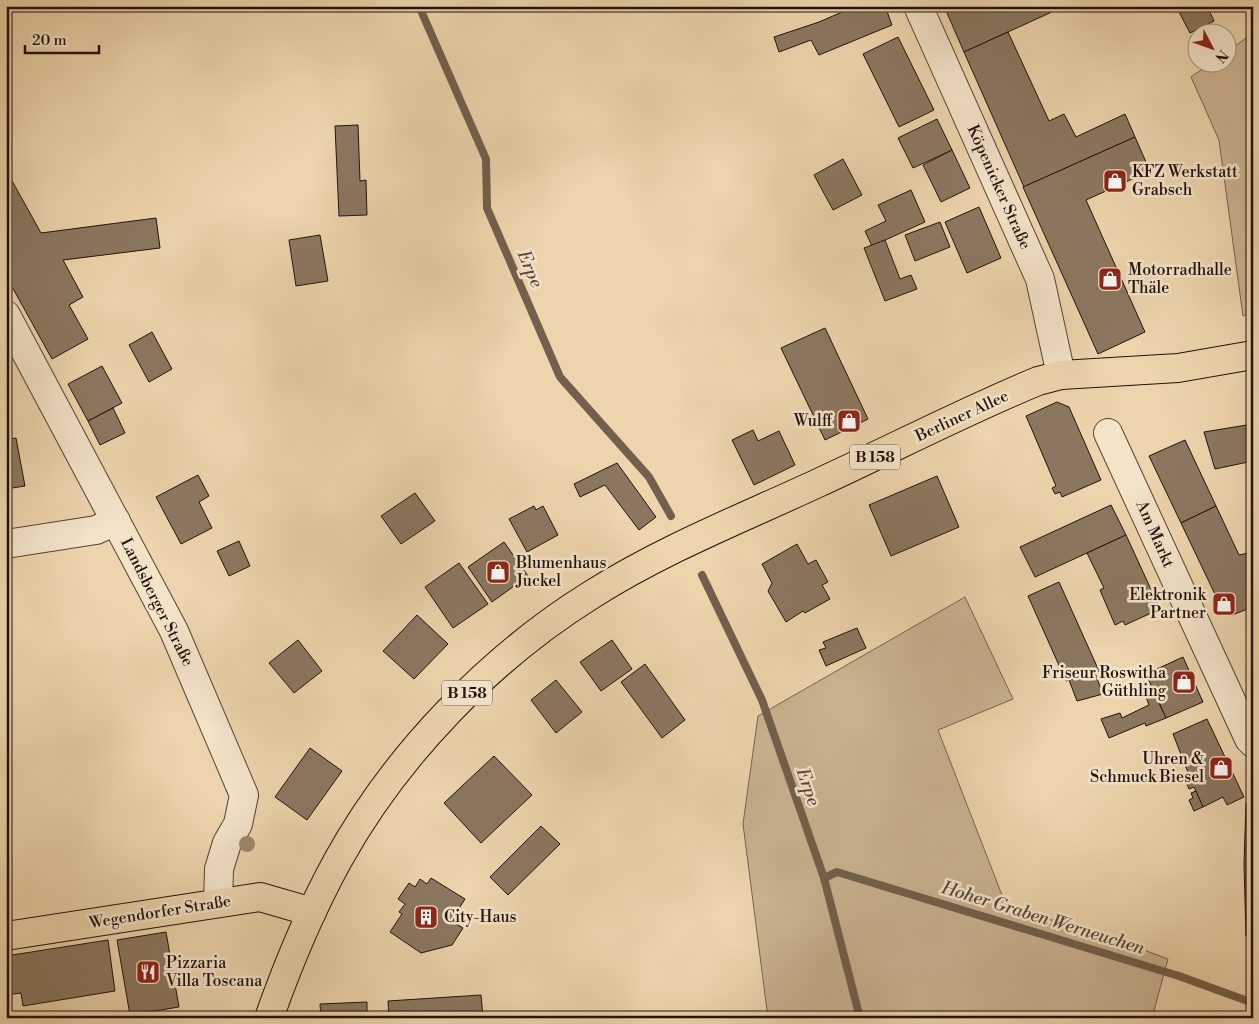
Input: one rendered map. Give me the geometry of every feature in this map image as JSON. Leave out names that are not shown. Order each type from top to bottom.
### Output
[{"type":"main road","name":"Berliner Allee","points":[[312,912],[338,859],[390,781],[444,717],[474,686],[546,625],[592,594],[669,551],[1019,389],[1061,375],[1178,368],[1253,355]]},
{"type":"main road","name":"Wegendorfer Straße","points":[[6,936],[260,897],[312,912]]},
{"type":"main road","name":"B 158","points":[[269,1018],[286,969],[312,912]]},
{"type":"street","name":"Köpenicker Straße","points":[[918,6],[1040,279],[1061,375]]},
{"type":"street","name":"Landsberger Straße","points":[[6,315],[174,631],[244,795],[238,824],[227,843],[220,863],[218,903]]},
{"type":"street","name":"Am Markt","points":[[1108,433],[1213,663],[1249,739],[1253,743]]},
{"type":"street","points":[[6,544],[96,530],[116,521]]},
{"type":"shaded area","points":[[1253,33],[1253,312],[1243,316],[1219,140],[1191,77],[1198,72],[1236,72],[1236,45]]},
{"type":"shaded area","points":[[965,597],[1013,699],[938,730],[1007,908],[1093,931],[1168,959],[1152,1018],[768,1018],[743,824],[758,716]]},
{"type":"building","points":[[856,6],[885,6],[892,25],[819,55],[811,40],[779,52],[774,37],[819,22]]},
{"type":"building","points":[[944,6],[1000,7],[1065,6],[964,52]]},
{"type":"building","points":[[1176,6],[1207,6],[1214,21],[1186,22],[1186,25]]},
{"type":"building","points":[[1008,32],[1049,121],[1064,114],[1076,137],[1125,114],[1135,137],[1024,187],[964,52]]},
{"type":"building","points":[[898,37],[934,110],[899,127],[863,54]]},
{"type":"building","points":[[937,119],[952,150],[913,168],[898,138]]},
{"type":"building","points":[[358,125],[360,181],[366,180],[367,215],[339,216],[335,126]]},
{"type":"building","points":[[1135,137],[1150,171],[1086,200],[1145,332],[1098,354],[1023,187]]},
{"type":"building","points":[[952,150],[970,188],[941,202],[923,165]]},
{"type":"building","points":[[843,159],[862,195],[833,210],[814,175]]},
{"type":"building","points":[[6,170],[41,233],[156,218],[160,248],[63,260],[83,297],[69,305],[88,339],[52,359],[6,276]]},
{"type":"building","points":[[911,190],[925,222],[872,246],[865,231],[886,221],[878,205]]},
{"type":"building","points":[[979,207],[1001,258],[967,273],[945,222]]},
{"type":"building","points":[[940,222],[950,247],[915,261],[905,235]]},
{"type":"building","points":[[320,235],[328,281],[296,286],[289,240]]},
{"type":"building","points":[[885,240],[900,279],[911,275],[917,289],[885,301],[864,248]]},
{"type":"building","points":[[825,328],[868,419],[825,440],[781,348]]},
{"type":"building","points":[[152,332],[172,369],[149,382],[129,345]]},
{"type":"building","points":[[102,366],[122,403],[88,421],[68,384]]},
{"type":"building","points":[[1057,402],[1069,407],[1101,480],[1062,497],[1060,492],[1055,494],[1052,488],[1056,486],[1026,416]]},
{"type":"building","points":[[113,408],[125,433],[100,445],[88,421]]},
{"type":"building","points":[[1253,424],[1253,461],[1215,469],[1204,432]]},
{"type":"building","points":[[753,430],[758,441],[779,431],[795,465],[754,485],[732,440]]},
{"type":"building","points":[[16,438],[25,486],[6,489],[6,440]]},
{"type":"building","points":[[1185,440],[1216,506],[1181,523],[1149,456]]},
{"type":"building","points":[[617,463],[656,517],[639,530],[605,485],[580,497],[574,484]]},
{"type":"building","points":[[198,475],[209,496],[199,502],[212,528],[181,544],[156,497]]},
{"type":"building","points":[[937,476],[959,527],[891,556],[869,505]]},
{"type":"building","points":[[415,493],[435,521],[401,544],[381,516]]},
{"type":"building","points":[[1111,505],[1126,535],[1035,577],[1020,547]]},
{"type":"building","points":[[534,506],[536,510],[543,506],[558,535],[527,552],[509,519]]},
{"type":"building","points":[[1216,506],[1239,555],[1253,552],[1253,607],[1232,615],[1223,611],[1181,523]]},
{"type":"building","points":[[1126,535],[1160,609],[1125,625],[1123,621],[1115,625],[1100,590],[1104,588],[1087,553]]},
{"type":"building","points":[[239,541],[250,566],[229,576],[217,551]]},
{"type":"building","name":"Blumenhaus Juckel","points":[[504,542],[528,576],[492,602],[468,567]]},
{"type":"building","points":[[797,544],[808,564],[816,560],[828,582],[822,585],[830,599],[805,613],[803,611],[786,622],[768,591],[772,583],[762,564]]},
{"type":"building","points":[[459,563],[488,604],[453,628],[425,587]]},
{"type":"building","points":[[1059,582],[1099,671],[1066,681],[1028,596]]},
{"type":"building","points":[[417,615],[448,644],[414,679],[383,651]]},
{"type":"building","points":[[857,628],[866,648],[826,666],[819,650],[826,648],[823,642]]},
{"type":"building","points":[[298,640],[322,671],[294,693],[269,663]]},
{"type":"building","points":[[612,640],[632,669],[601,691],[580,662]]},
{"type":"building","points":[[1183,657],[1203,702],[1166,718],[1146,674]]},
{"type":"building","points":[[645,664],[685,720],[662,738],[621,682]]},
{"type":"building","points":[[1095,673],[1103,694],[1077,701],[1069,680]]},
{"type":"building","points":[[556,680],[582,712],[556,733],[531,700]]},
{"type":"building","points":[[1151,686],[1166,718],[1146,726],[1145,723],[1109,738],[1101,719],[1120,713],[1122,718],[1149,705],[1143,689]]},
{"type":"building","points":[[1207,719],[1244,797],[1227,805],[1223,797],[1203,807],[1194,787],[1189,789],[1186,782],[1191,780],[1173,734]]},
{"type":"building","points":[[310,748],[342,771],[307,820],[275,797]]},
{"type":"building","points":[[494,756],[532,795],[481,843],[444,803]]},
{"type":"building","points":[[1196,791],[1203,807],[1194,811],[1189,800],[1193,798],[1191,793]]},
{"type":"building","points":[[1253,802],[1253,935],[1246,936],[1244,864],[1246,803]]},
{"type":"building","points":[[541,826],[560,844],[508,895],[490,877]]},
{"type":"building","name":"City-Haus","points":[[431,878],[465,899],[451,921],[463,928],[452,945],[421,953],[390,932],[402,914],[399,912],[405,904],[398,899],[409,883],[415,887],[420,879],[427,884]]},
{"type":"building","name":"Pizzaria Villa Toscana","points":[[166,932],[179,1007],[130,1015],[117,940]]},
{"type":"building","points":[[108,940],[115,991],[23,1006],[21,993],[6,995],[6,956]]},
{"type":"building","points":[[481,995],[483,1018],[389,1018],[388,1001]]},
{"type":"building","points":[[367,1002],[367,1018],[321,1018],[320,1004]]},
{"type":"waterway","name":"Erpe","points":[[419,6],[486,159],[487,208],[560,377],[649,477],[671,516]]},
{"type":"waterway","name":"Erpe","points":[[702,575],[762,700],[824,878],[860,1018]]},
{"type":"waterway","name":"Hoher Graben Werneuchen","points":[[824,878],[837,872],[1179,976],[1253,1003]]},
{"type":"place","name":"KFZ Werkstatt Grabsch","points":[[1115,181]]},
{"type":"place","name":"Motorradhalle Thäle","points":[[1110,279]]},
{"type":"place","name":"Wulff","points":[[849,421]]},
{"type":"place","name":"Blumenhaus Juckel","points":[[498,572]]},
{"type":"place","name":"Elektronik Partner","points":[[1224,604]]},
{"type":"place","name":"Friseur Roswitha Güthling","points":[[1184,682]]},
{"type":"place","name":"Uhren & Schmuck Biesel","points":[[1221,768]]},
{"type":"place","name":"City-Haus","points":[[426,917]]},
{"type":"place","name":"Pizzaria Villa Toscana","points":[[148,972]]}]
